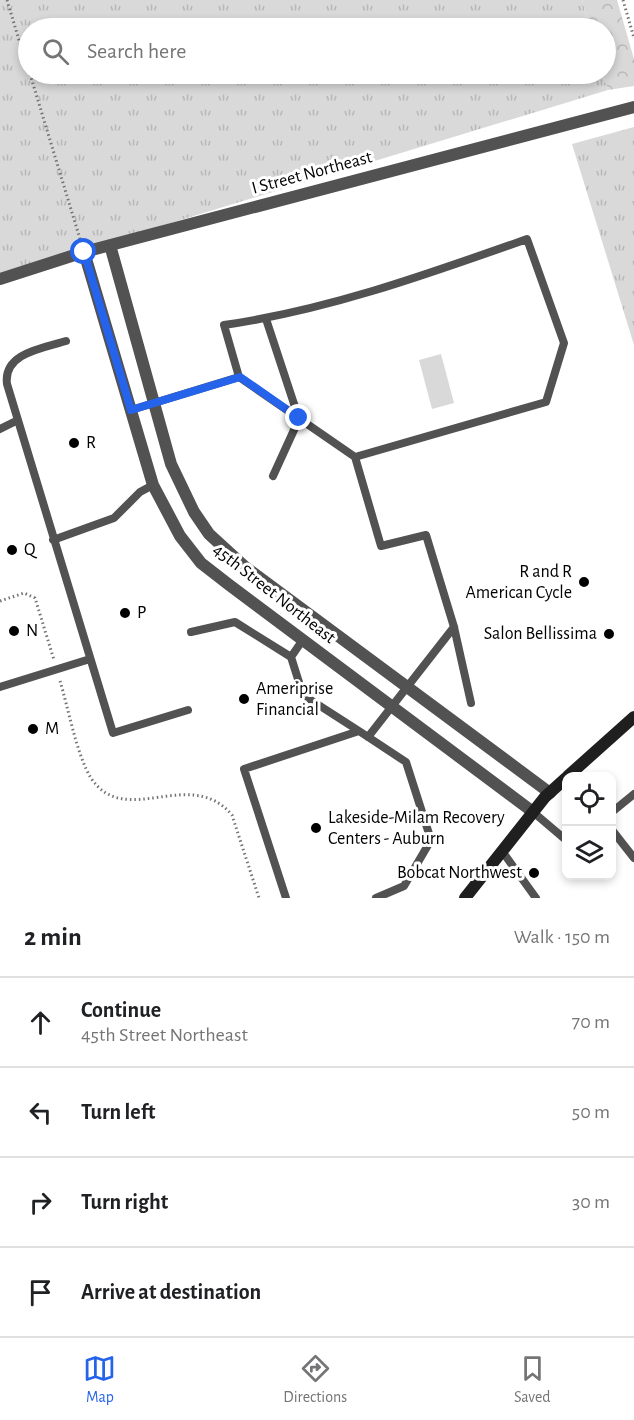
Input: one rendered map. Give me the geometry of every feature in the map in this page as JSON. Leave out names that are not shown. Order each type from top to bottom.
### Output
[{"type":"main road","points":[[573,772],[634,717]]},
{"type":"main road","points":[[465,898],[533,812],[562,782]]},
{"type":"street","name":"I Street Northeast","points":[[0,279],[84,252],[634,106]]},
{"type":"street","name":"45th Street Northeast","points":[[110,245],[154,404],[180,485],[209,534],[244,566],[550,793]]},
{"type":"street","name":"45th Street Northeast","points":[[84,252],[153,485],[180,536],[201,563],[390,707],[533,812]]},
{"type":"lane","points":[[356,457],[546,402],[564,343],[527,239],[398,284],[266,319],[224,325],[240,377],[356,457],[381,546],[426,535],[454,627],[471,703]]},
{"type":"lane","points":[[266,319],[299,418],[273,476]]},
{"type":"lane","points":[[66,341],[17,358],[6,376],[16,421],[113,733],[188,710]]},
{"type":"lane","points":[[131,410],[240,377]]},
{"type":"lane","points":[[0,429],[16,421]]},
{"type":"lane","points":[[53,540],[106,522],[140,492],[153,485]]},
{"type":"lane","points":[[191,632],[235,622],[291,657],[303,695],[406,762],[430,840],[404,886],[376,898]]},
{"type":"lane","points":[[368,737],[454,627]]},
{"type":"lane","points":[[291,657],[303,640]]},
{"type":"lane","points":[[0,687],[90,659]]},
{"type":"lane","points":[[286,898],[244,769],[359,731]]},
{"type":"lane","points":[[616,809],[634,794]]},
{"type":"lane","points":[[533,812],[562,836]]},
{"type":"lane","points":[[616,835],[634,858]]},
{"type":"lane","points":[[502,851],[536,898]]},
{"type":"path","points":[[7,0],[18,36]]},
{"type":"path","points":[[623,0],[634,38]]},
{"type":"path","points":[[33,84],[84,252]]},
{"type":"path","points":[[0,601],[24,593],[35,598],[86,768],[101,790],[110,796],[126,801],[192,794],[206,796],[226,807],[232,815],[259,898]]},
{"type":"green space","points":[[0,0],[582,0],[587,18],[18,18],[18,84],[606,84],[608,90],[0,275]]},
{"type":"green space","points":[[582,0],[617,0],[634,59],[634,86],[608,90],[606,84],[616,84],[616,18],[587,18]]},
{"type":"green space","points":[[634,127],[634,345],[572,144]]},
{"type":"green space","points":[[441,354],[454,403],[432,409],[419,360]]},
{"type":"place","name":"R","points":[[74,443]]},
{"type":"place","name":"Q","points":[[12,550]]},
{"type":"place","name":"R and R American Cycle","points":[[584,582]]},
{"type":"place","name":"P","points":[[125,613]]},
{"type":"place","name":"N","points":[[14,631]]},
{"type":"place","name":"Salon Bellissima","points":[[609,634]]},
{"type":"place","name":"Ameriprise Financial","points":[[244,699]]},
{"type":"place","name":"M","points":[[33,729]]},
{"type":"place","name":"Lakeside-Milam Recovery Centers - Auburn","points":[[316,828]]},
{"type":"place","name":"Bobcat Northwest","points":[[534,873]]},
{"type":"route","points":[[84,252],[131,410],[240,377],[299,418]]}]
